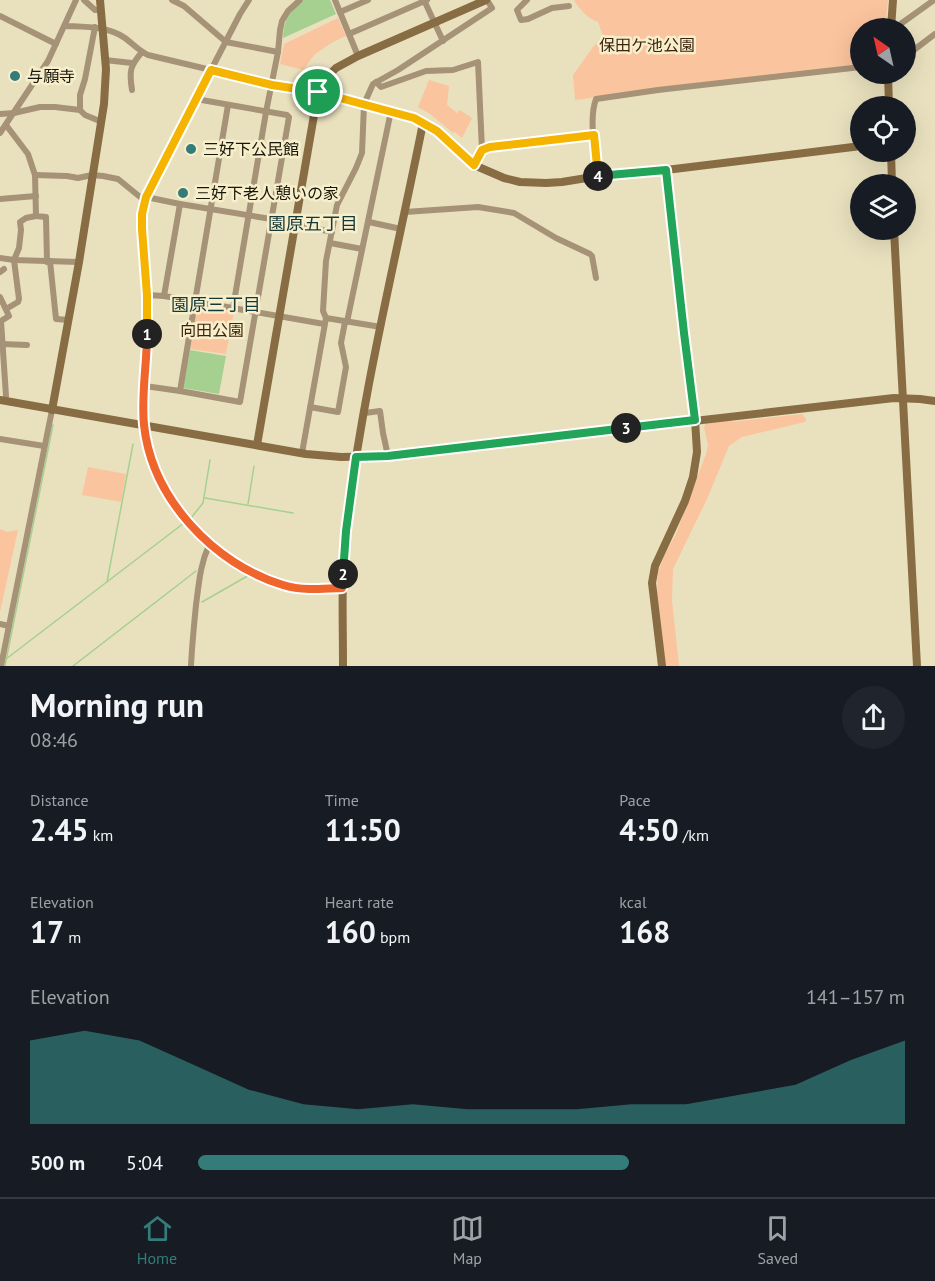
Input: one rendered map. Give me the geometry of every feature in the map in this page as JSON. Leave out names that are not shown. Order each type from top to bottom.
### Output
[{"type":"street","points":[[0,133],[48,61],[75,2],[65,0]]},
{"type":"street","points":[[84,0],[95,10],[100,10]]},
{"type":"street","points":[[1,666],[69,320],[102,122],[106,86],[105,58],[99,28],[100,0]]},
{"type":"street","points":[[172,0],[184,6],[226,42],[278,52]]},
{"type":"street","points":[[249,0],[196,99],[146,199],[142,214],[147,295],[144,426],[149,450],[164,489],[171,501],[209,545],[256,575],[285,586],[312,589],[342,588]]},
{"type":"street","points":[[233,308],[278,52],[279,30],[288,11],[300,0]]},
{"type":"street","points":[[335,0],[358,56]]},
{"type":"street","points":[[340,12],[368,0]]},
{"type":"street","points":[[349,34],[425,0],[443,41]]},
{"type":"street","points":[[257,445],[318,92],[336,68],[358,56],[486,0],[492,8],[373,84],[364,104],[362,153],[337,205],[326,261],[323,311],[325,321],[302,453]]},
{"type":"street","points":[[527,0],[517,10],[521,20],[552,8],[569,6]]},
{"type":"street","points":[[893,0],[893,18]]},
{"type":"street","points":[[908,18],[934,0]]},
{"type":"street","points":[[0,16],[56,44]]},
{"type":"street","points":[[65,26],[99,28],[113,32],[153,57],[272,85],[318,92],[414,118],[437,131],[474,165],[504,178],[533,183],[562,182],[850,147]]},
{"type":"street","points":[[80,110],[80,95],[99,28]]},
{"type":"street","points":[[916,48],[935,34]]},
{"type":"street","points":[[132,90],[130,77],[132,63],[142,52]]},
{"type":"street","points":[[90,54],[132,63]]},
{"type":"street","points":[[376,82],[381,87],[426,71],[453,70],[478,62],[482,150],[474,165]]},
{"type":"street","points":[[598,176],[593,107],[596,99],[850,68]]},
{"type":"street","points":[[145,386],[240,402],[289,117],[196,99]]},
{"type":"street","points":[[180,391],[228,105]]},
{"type":"street","points":[[0,114],[49,107],[80,110],[85,115],[102,122]]},
{"type":"street","points":[[309,407],[338,412],[346,367],[341,344],[391,111]]},
{"type":"street","points":[[342,666],[342,588],[346,531],[356,457],[423,123]]},
{"type":"street","points":[[6,125],[28,154],[35,175],[36,216]]},
{"type":"street","points":[[482,150],[490,147],[594,135]]},
{"type":"street","points":[[662,666],[652,583],[655,566],[685,501],[693,477],[697,452],[666,170]]},
{"type":"street","points":[[35,175],[78,178],[92,175],[103,176],[118,179],[146,199],[271,219],[332,232]]},
{"type":"street","points":[[0,200],[36,196]]},
{"type":"street","points":[[164,296],[180,204]]},
{"type":"street","points":[[405,212],[478,207],[514,213],[542,231],[590,254],[596,278]]},
{"type":"street","points":[[6,309],[19,299],[14,260],[19,248],[20,222],[36,216],[46,217],[48,261],[56,319],[69,320]]},
{"type":"street","points":[[369,222],[401,229]]},
{"type":"street","points":[[895,240],[917,666]]},
{"type":"street","points":[[330,243],[362,249]]},
{"type":"street","points":[[0,258],[79,262]]},
{"type":"street","points":[[147,295],[278,316],[381,327]]},
{"type":"street","points":[[0,297],[9,316],[1,321],[6,396],[2,400]]},
{"type":"street","points":[[2,344],[27,345]]},
{"type":"street","points":[[2,400],[302,453],[356,457],[388,456],[904,398],[935,401]]},
{"type":"street","points":[[364,412],[380,411],[388,456]]},
{"type":"street","points":[[0,439],[44,446]]},
{"type":"street","points":[[192,666],[193,635],[202,560],[209,545]]},
{"type":"street","points":[[0,624],[9,626]]},
{"type":"green space","name":"保田ケ池公園","points":[[574,0],[888,0],[886,18],[850,18],[850,65],[575,100],[573,75],[603,36],[598,22],[590,18]]},
{"type":"green space","points":[[338,18],[346,36],[315,54],[303,70],[280,64],[284,44]]},
{"type":"green space","points":[[48,68],[58,73],[51,87],[40,81]]},
{"type":"green space","points":[[429,80],[449,86],[447,105],[457,113],[460,110],[472,118],[462,138],[418,107]]},
{"type":"green space","name":"向田公園","points":[[197,306],[234,312],[226,354],[190,349]]},
{"type":"green space","points":[[802,414],[806,419],[805,422],[742,437],[729,446],[707,499],[673,569],[672,600],[679,666],[665,666],[657,591],[658,572],[676,534],[706,454],[708,445],[704,427],[706,422],[731,420],[732,422]]},
{"type":"green space","points":[[88,467],[126,474],[121,502],[82,495]]},
{"type":"green space","points":[[0,529],[7,532],[18,530],[0,612]]},
{"type":"shaded area","points":[[304,0],[330,0],[336,14],[283,38],[288,16]]},
{"type":"shaded area","points":[[190,350],[226,356],[219,394],[183,388]]},
{"type":"waterway","points":[[5,666],[53,425]]},
{"type":"waterway","points":[[107,582],[133,444]]},
{"type":"waterway","points":[[191,518],[203,503],[210,460]]},
{"type":"waterway","points":[[248,504],[254,466]]},
{"type":"waterway","points":[[205,498],[293,513]]},
{"type":"waterway","points":[[6,659],[184,523]]},
{"type":"waterway","points":[[73,666],[196,571]]},
{"type":"waterway","points":[[261,572],[282,579]]},
{"type":"waterway","points":[[202,602],[251,574]]},
{"type":"place","name":"与願寺","points":[[15,76]]},
{"type":"place","name":"三好下公民館","points":[[191,149]]},
{"type":"place","name":"三好下老人憩いの家","points":[[183,193]]},
{"type":"district","name":"園原五丁目","points":[[313,224]]},
{"type":"district","name":"園原三丁目","points":[[216,305]]},
{"type":"route","points":[[211,70],[272,85],[318,92],[414,118],[437,131],[474,165],[482,150],[490,147],[594,135],[598,176],[666,170],[695,420],[388,456],[356,457],[346,531],[342,588],[312,589],[285,586],[256,575],[209,545],[171,501],[159,480],[144,426],[147,295],[142,214],[146,197],[211,70]]}]
